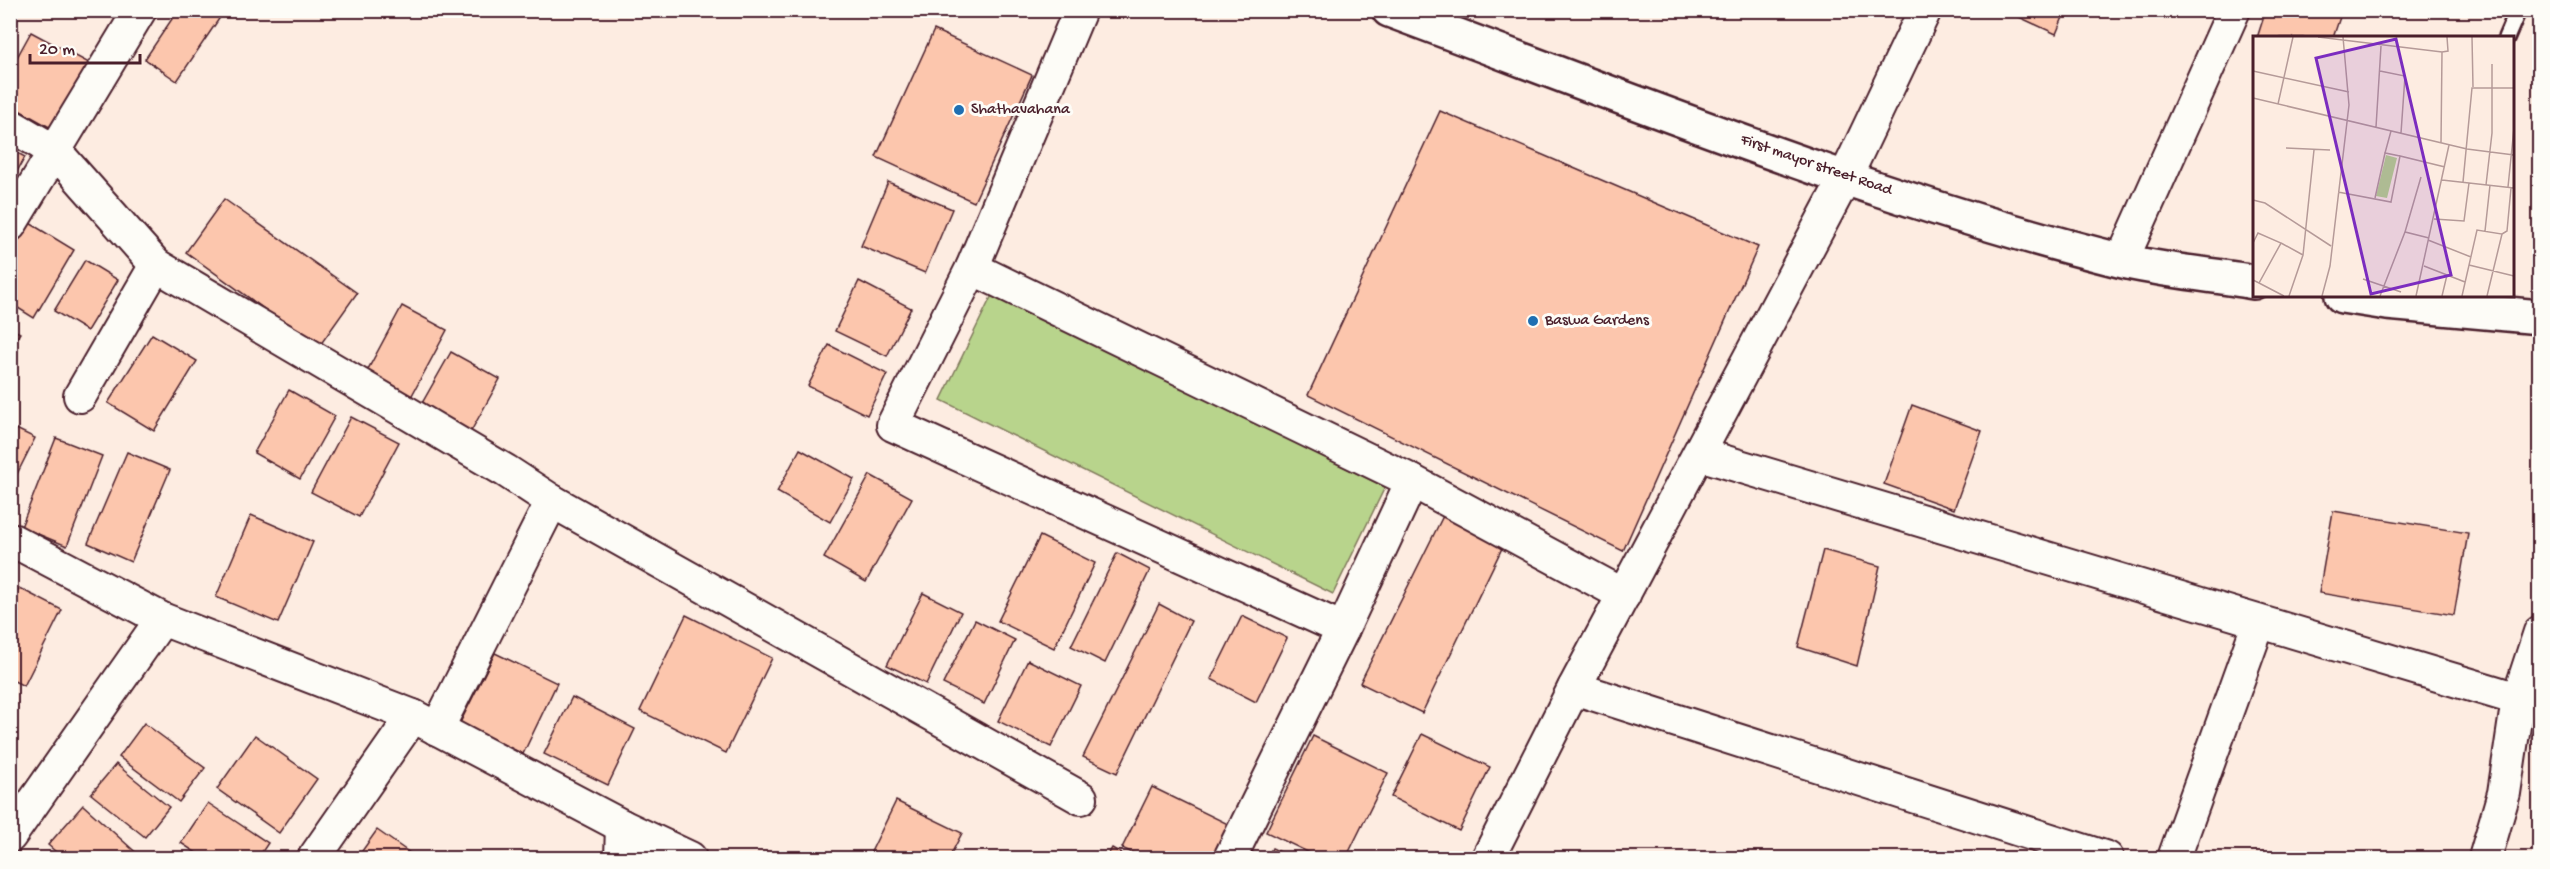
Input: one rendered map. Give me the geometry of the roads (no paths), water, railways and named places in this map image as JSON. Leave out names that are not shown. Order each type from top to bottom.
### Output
[{"type":"street","points":[[10,225],[140,10]]},
{"type":"street","points":[[1080,10],[972,267],[893,425],[1343,629]]},
{"type":"street","name":"First mayor street Road","points":[[1389,10],[1845,178],[1984,223],[2122,260],[2253,282]]},
{"type":"street","points":[[1488,858],[1574,688],[1845,178],[1925,10]]},
{"type":"street","points":[[2122,260],[2234,10]]},
{"type":"street","points":[[10,125],[56,152],[156,265],[506,471],[552,501],[1082,798]]},
{"type":"street","points":[[80,396],[156,265]]},
{"type":"street","points":[[972,267],[1412,481],[1624,596]]},
{"type":"street","points":[[2358,297],[2540,317]]},
{"type":"street","points":[[1699,454],[2518,699]]},
{"type":"street","points":[[1230,858],[1343,629],[1412,481]]},
{"type":"street","points":[[314,858],[425,723],[552,501]]},
{"type":"street","points":[[10,539],[162,619],[425,723],[622,826],[690,858]]},
{"type":"street","points":[[11,833],[162,619]]},
{"type":"street","points":[[2174,858],[2259,622]]},
{"type":"street","points":[[2485,858],[2504,793],[2518,699],[2540,632]]},
{"type":"street","points":[[1574,688],[2107,858]]},
{"type":"street","points":[[621,858],[622,826]]},
{"type":"lane","points":[[2507,36],[2518,10]]},
{"type":"place","name":"Shathavahana","points":[[959,110]]},
{"type":"place","name":"Baswa Gardens","points":[[1533,321]]}]
